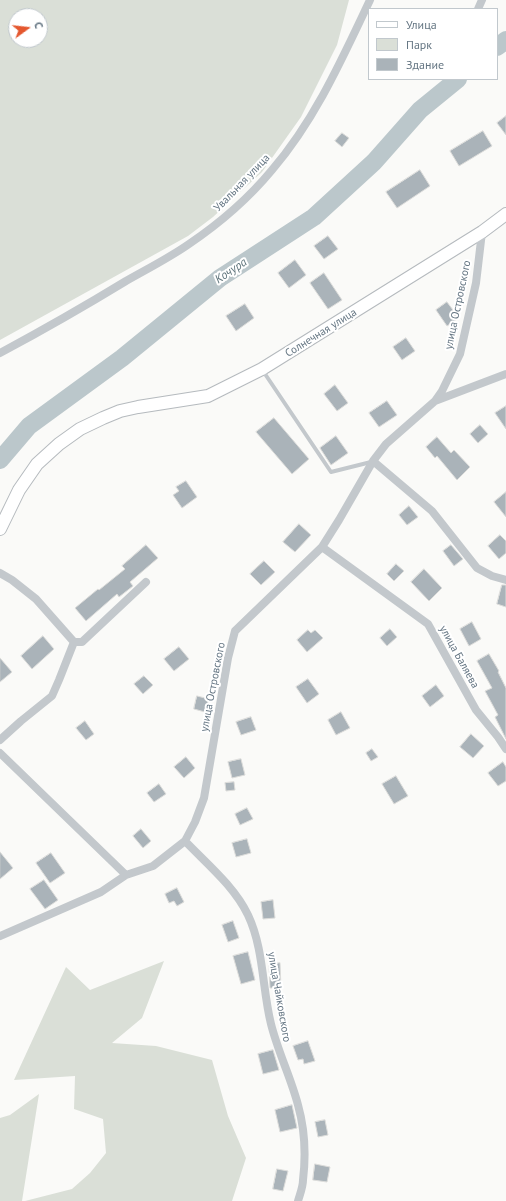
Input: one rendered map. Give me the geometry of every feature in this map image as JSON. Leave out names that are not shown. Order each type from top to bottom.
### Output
[{"type":"main road","name":"Солнечная улица","points":[[0,528],[19,490],[37,464],[59,444],[80,429],[120,411],[208,396],[262,369],[482,232],[506,214]]},
{"type":"street","name":"Увальная улица","points":[[0,353],[66,317],[188,245],[220,222],[246,198],[278,163],[297,138],[318,104],[370,0]]},
{"type":"street","name":"улица Островского","points":[[0,936],[101,892],[126,875],[153,866],[185,841],[195,822],[204,798],[228,658],[235,632],[322,546],[386,444],[435,401],[442,391],[460,354],[476,283],[482,232]]},
{"type":"street","name":"улица Островского","points":[[435,401],[506,374]]},
{"type":"street","points":[[374,461],[432,511],[477,568],[492,576],[506,580]]},
{"type":"street","name":"улица Баляева","points":[[322,546],[428,624],[476,710],[506,749]]},
{"type":"street","points":[[0,572],[36,599],[74,642],[82,642],[146,582]]},
{"type":"street","points":[[0,740],[52,696],[74,642]]},
{"type":"street","points":[[0,753],[126,875]]},
{"type":"street","name":"улица Чайковского","points":[[185,841],[235,892],[256,934],[271,1024],[278,1050],[298,1104],[304,1130],[305,1154],[303,1182],[298,1201]]},
{"type":"lane","points":[[262,369],[331,472],[374,461]]},
{"type":"green space","points":[[0,0],[349,0],[337,45],[301,117],[262,172],[213,217],[188,236],[0,340]]},
{"type":"green space","points":[[164,961],[142,1018],[112,1043],[156,1046],[212,1060],[228,1116],[246,1158],[232,1201],[25,1201],[72,1189],[90,1173],[106,1153],[103,1119],[74,1109],[75,1076],[14,1080],[66,967],[90,990]]},
{"type":"green space","points":[[39,1094],[22,1201],[0,1201],[0,1118],[10,1115]]},
{"type":"building","points":[[506,116],[506,135],[497,123]]},
{"type":"building","points":[[483,131],[492,146],[459,166],[450,151]]},
{"type":"building","points":[[342,133],[349,138],[342,147],[335,141]]},
{"type":"building","points":[[420,170],[430,186],[397,208],[386,192]]},
{"type":"building","points":[[328,236],[338,249],[324,259],[314,246]]},
{"type":"building","points":[[295,260],[306,275],[289,288],[278,273]]},
{"type":"building","points":[[324,273],[342,300],[328,309],[310,283]]},
{"type":"building","points":[[447,302],[459,318],[447,326],[436,310]]},
{"type":"building","points":[[245,304],[254,318],[236,331],[226,316]]},
{"type":"building","points":[[406,338],[415,351],[402,360],[393,347]]},
{"type":"building","points":[[335,385],[348,403],[337,411],[324,394]]},
{"type":"building","points":[[387,401],[397,415],[379,427],[369,413]]},
{"type":"building","points":[[506,406],[506,429],[495,413]]},
{"type":"building","points":[[274,418],[309,459],[292,474],[256,432]]},
{"type":"building","points":[[480,425],[488,434],[478,443],[470,434]]},
{"type":"building","points":[[336,436],[348,453],[331,465],[320,448]]},
{"type":"building","points":[[437,437],[451,453],[454,450],[470,467],[457,480],[437,456],[435,458],[426,447]]},
{"type":"building","points":[[186,481],[197,497],[182,508],[173,495],[179,491],[176,487]]},
{"type":"building","points":[[506,492],[506,517],[494,502]]},
{"type":"building","points":[[409,506],[418,517],[407,525],[399,515]]},
{"type":"building","points":[[299,524],[311,535],[295,552],[283,542]]},
{"type":"building","points":[[500,535],[506,541],[506,553],[499,559],[488,546]]},
{"type":"building","points":[[146,545],[158,558],[130,582],[133,586],[119,597],[117,594],[86,621],[75,608],[125,569],[122,566]]},
{"type":"building","points":[[451,545],[463,559],[454,566],[443,551]]},
{"type":"building","points":[[264,561],[275,572],[261,585],[250,574]]},
{"type":"building","points":[[396,564],[404,571],[394,581],[387,574]]},
{"type":"building","points":[[424,569],[442,588],[429,601],[411,582]]},
{"type":"building","points":[[502,585],[506,585],[506,607],[497,604]]},
{"type":"building","points":[[472,622],[481,639],[469,646],[460,629]]},
{"type":"building","points":[[390,629],[397,637],[387,646],[380,638]]},
{"type":"building","points":[[308,630],[311,633],[315,630],[323,638],[307,652],[297,640]]},
{"type":"building","points":[[43,636],[54,649],[32,669],[21,656]]},
{"type":"building","points":[[179,647],[189,659],[174,671],[164,659]]},
{"type":"building","points":[[489,654],[499,671],[498,672],[506,688],[506,739],[495,717],[498,715],[485,691],[492,688],[477,661]]},
{"type":"building","points":[[0,658],[12,672],[0,682]]},
{"type":"building","points":[[144,676],[153,685],[143,694],[134,684]]},
{"type":"building","points":[[308,679],[319,694],[307,703],[296,687]]},
{"type":"building","points":[[436,685],[444,696],[430,707],[422,696]]},
{"type":"building","points":[[197,696],[209,699],[205,712],[194,709]]},
{"type":"building","points":[[341,712],[350,728],[336,735],[328,720]]},
{"type":"building","points":[[251,717],[256,730],[241,735],[236,722]]},
{"type":"building","points":[[85,721],[94,734],[86,740],[76,728]]},
{"type":"building","points":[[471,734],[484,746],[473,758],[460,747]]},
{"type":"building","points":[[372,749],[378,757],[371,761],[366,753]]},
{"type":"building","points":[[186,757],[195,768],[184,778],[174,767]]},
{"type":"building","points":[[241,759],[245,775],[232,778],[228,762]]},
{"type":"building","points":[[503,762],[506,767],[506,781],[498,786],[488,773]]},
{"type":"building","points":[[396,776],[408,796],[394,804],[382,784]]},
{"type":"building","points":[[234,782],[235,790],[226,791],[225,783]]},
{"type":"building","points":[[159,784],[166,794],[154,802],[147,793]]},
{"type":"building","points":[[247,808],[253,819],[240,825],[235,814]]},
{"type":"building","points":[[141,829],[151,841],[143,848],[133,836]]},
{"type":"building","points":[[247,839],[251,853],[236,857],[232,843]]},
{"type":"building","points":[[0,852],[13,868],[0,879]]},
{"type":"building","points":[[51,853],[65,873],[50,883],[36,863]]},
{"type":"building","points":[[44,880],[58,900],[45,909],[30,889]]},
{"type":"building","points":[[177,888],[184,902],[177,906],[174,901],[169,903],[165,894]]},
{"type":"building","points":[[273,900],[275,918],[263,919],[261,902]]},
{"type":"building","points":[[233,921],[239,938],[228,942],[222,925]]},
{"type":"building","points":[[248,952],[255,980],[241,984],[233,956]]},
{"type":"building","points":[[280,963],[281,988],[270,988],[269,964]]},
{"type":"building","points":[[308,1041],[315,1061],[304,1064],[303,1059],[298,1060],[293,1046]]},
{"type":"building","points":[[273,1050],[279,1070],[263,1074],[258,1054]]},
{"type":"building","points":[[292,1105],[297,1128],[280,1132],[275,1110]]},
{"type":"building","points":[[325,1120],[328,1135],[318,1137],[315,1122]]},
{"type":"building","points":[[315,1164],[330,1167],[327,1182],[313,1180]]},
{"type":"building","points":[[277,1169],[288,1171],[283,1191],[273,1189]]},
{"type":"waterway","name":"Кочура","points":[[498,46],[506,40]]},
{"type":"waterway","name":"Кочура","points":[[0,460],[29,426],[122,358],[220,278],[314,217],[374,162],[420,110],[457,80]]}]
